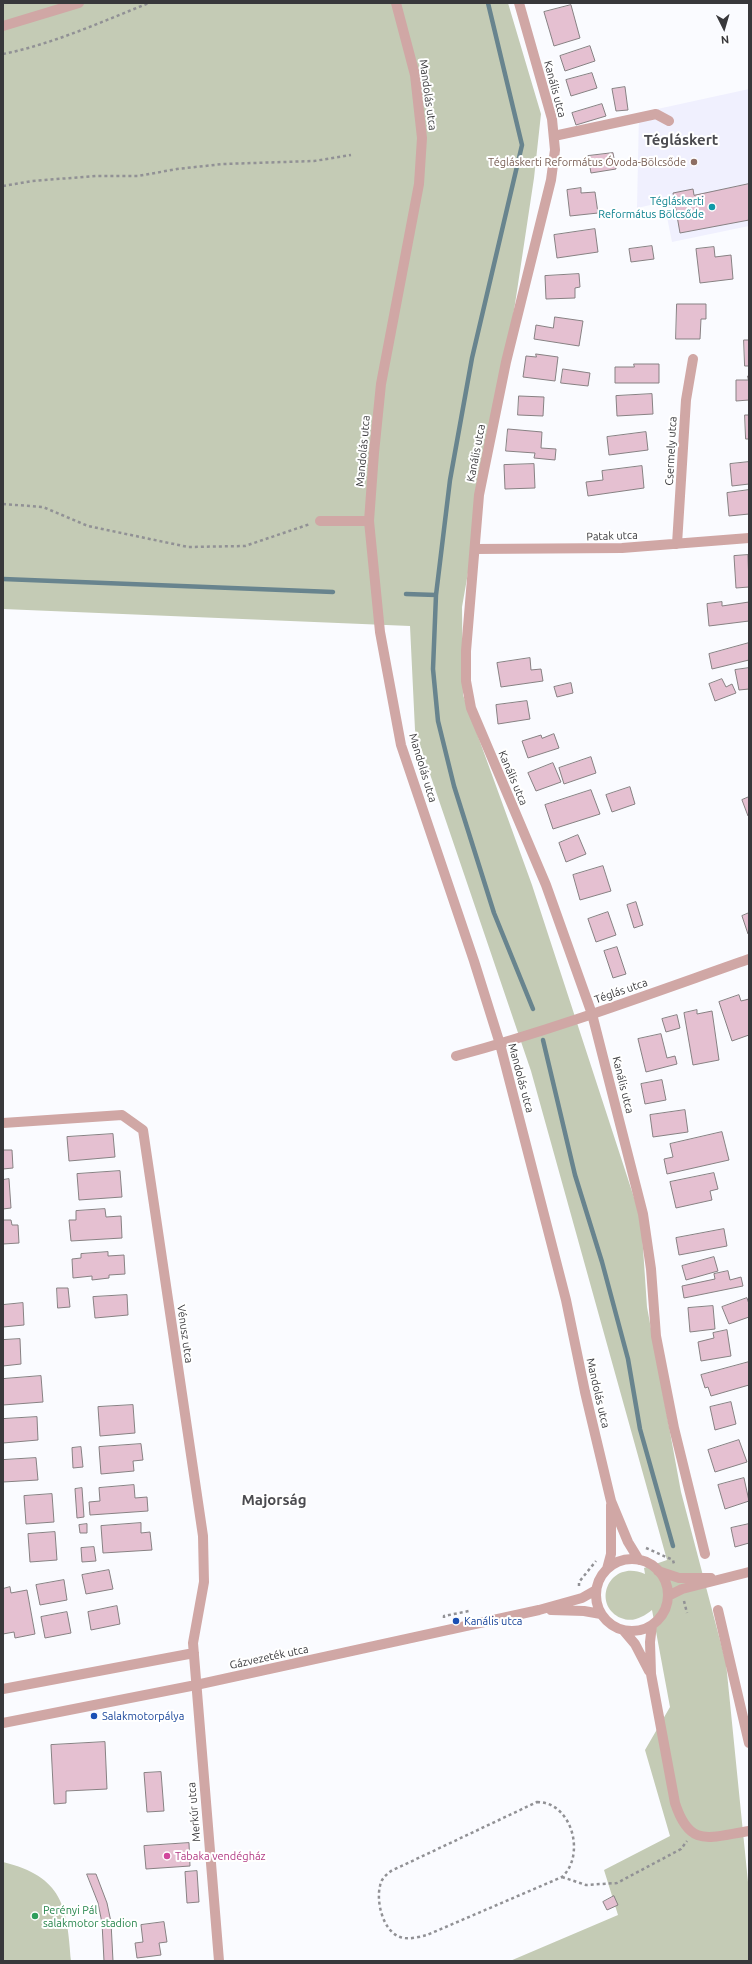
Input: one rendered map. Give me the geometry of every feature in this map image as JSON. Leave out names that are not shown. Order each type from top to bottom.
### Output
[{"type":"street","points":[[3,26],[79,3]]},
{"type":"street","name":"Mandolás utca","points":[[396,3],[415,75],[420,114],[421,161],[412,231],[381,384],[369,522],[380,632],[401,745],[474,961],[500,1044],[566,1300],[585,1392],[611,1501],[628,1542],[639,1560]]},
{"type":"street","name":"Kanális utca","points":[[519,3],[552,119],[555,150],[552,180],[506,362],[480,495],[466,651],[466,681],[471,708],[546,885],[592,1014],[643,1214],[651,1269],[656,1336],[674,1428],[705,1554]]},
{"type":"street","points":[[554,136],[656,114],[669,121]]},
{"type":"street","name":"Csermely utca","points":[[677,544],[686,400],[693,359]]},
{"type":"street","points":[[320,521],[369,522]]},
{"type":"street","name":"Patak utca","points":[[475,549],[599,549],[749,538]]},
{"type":"street","name":"Téglás utca","points":[[456,1056],[500,1044],[592,1014],[749,959]]},
{"type":"street","name":"Vénusz utca","points":[[3,1123],[122,1115],[143,1130],[203,1536],[204,1582],[193,1643],[196,1685]]},
{"type":"street","name":"Mandolás utca","points":[[607,1569],[611,1554],[611,1501]]},
{"type":"street","points":[[650,1674],[635,1644],[624,1631],[611,1625],[601,1614],[596,1602],[596,1590],[600,1578],[607,1569],[622,1560],[639,1560],[646,1562],[658,1571],[679,1578],[727,1578]]},
{"type":"street","points":[[624,1631],[644,1630],[660,1618],[666,1608],[668,1596],[666,1583],[658,1571]]},
{"type":"street","points":[[668,1596],[682,1589],[749,1572]]},
{"type":"street","name":"Gázvezeték utca","points":[[3,1723],[196,1685],[539,1610],[582,1598],[596,1590]]},
{"type":"street","name":"Gázvezeték utca","points":[[539,1610],[584,1610],[601,1614]]},
{"type":"street","points":[[718,1610],[749,1743]]},
{"type":"street","points":[[652,1625],[650,1642],[650,1674],[675,1803],[680,1819],[691,1834],[704,1837],[749,1831]]},
{"type":"street","points":[[3,1689],[194,1653]]},
{"type":"street","name":"Merkúr utca","points":[[196,1685],[219,1961]]},
{"type":"path","points":[[3,54],[58,39],[148,3]]},
{"type":"path","points":[[3,186],[32,181],[96,176],[138,176],[177,169],[222,164],[314,161],[351,155]]},
{"type":"path","points":[[3,504],[43,507],[88,526],[188,547],[245,546],[320,521]]},
{"type":"path","points":[[562,1877],[573,1864],[570,1825],[566,1818],[552,1804],[537,1802],[391,1871],[380,1884],[380,1901],[383,1917],[392,1933],[401,1938],[417,1938],[562,1877],[586,1885],[616,1883],[681,1849],[691,1834]]},
{"type":"shaded area","name":"Tégláskerti Református Óvoda-Bölcsőde","points":[[749,89],[749,226],[672,242],[664,202],[637,208],[639,113]]},
{"type":"green space","points":[[3,3],[508,3],[541,114],[534,178],[515,304],[462,607],[463,695],[532,885],[641,1219],[647,1307],[681,1492],[726,1663],[749,1892],[749,1961],[510,1961],[618,1915],[604,1870],[670,1836],[645,1750],[670,1707],[652,1610],[634,1620],[621,1618],[612,1611],[607,1603],[606,1594],[608,1585],[614,1577],[622,1572],[633,1571],[645,1574],[644,1568],[667,1560],[531,1071],[415,730],[410,626],[3,609]]},
{"type":"green space","name":"Perényi Pál salakmotor stadion","points":[[3,1862],[23,1868],[38,1876],[50,1885],[58,1896],[64,1909],[67,1924],[71,1961],[3,1961]]},
{"type":"building","points":[[571,5],[580,38],[554,46],[544,12]]},
{"type":"building","points":[[590,46],[595,61],[565,71],[560,56]]},
{"type":"building","points":[[592,73],[597,88],[571,96],[566,80]]},
{"type":"building","points":[[625,87],[628,110],[616,111],[612,89]]},
{"type":"building","points":[[602,104],[606,116],[576,125],[572,113]]},
{"type":"building","points":[[613,153],[616,169],[591,173],[588,156]]},
{"type":"building","name":"Tégláskerti Református Bölcsőde","points":[[749,184],[749,220],[680,233],[673,193],[693,189],[694,195]]},
{"type":"building","points":[[581,188],[581,193],[595,192],[598,213],[570,216],[567,190]]},
{"type":"building","points":[[595,229],[598,252],[557,258],[554,235]]},
{"type":"building","points":[[652,246],[654,259],[631,262],[629,249]]},
{"type":"building","points":[[714,247],[715,257],[731,255],[733,279],[700,283],[696,249]]},
{"type":"building","points":[[579,274],[580,287],[575,288],[575,298],[546,299],[545,276]]},
{"type":"building","points":[[677,304],[706,304],[706,319],[701,319],[700,339],[676,339]]},
{"type":"building","points":[[555,317],[583,321],[579,346],[534,339],[536,325],[553,328]]},
{"type":"building","points":[[744,340],[749,340],[749,366],[745,366]]},
{"type":"building","points":[[536,354],[558,357],[555,381],[523,377],[526,356],[536,357]]},
{"type":"building","points":[[634,364],[659,364],[659,383],[615,383],[615,367],[634,367]]},
{"type":"building","points":[[563,369],[590,373],[588,386],[561,383]]},
{"type":"building","points":[[748,376],[749,400],[736,401],[736,380],[748,380]]},
{"type":"building","points":[[652,394],[653,414],[617,416],[616,396]]},
{"type":"building","points":[[519,396],[544,397],[543,416],[518,415]]},
{"type":"building","points":[[745,415],[749,415],[749,439],[746,439]]},
{"type":"building","points":[[508,429],[542,432],[541,448],[556,449],[555,460],[534,458],[535,453],[506,451]]},
{"type":"building","points":[[646,432],[648,450],[609,455],[607,437]]},
{"type":"building","points":[[749,462],[749,484],[732,486],[730,464]]},
{"type":"building","points":[[534,464],[535,488],[505,489],[504,465]]},
{"type":"building","points":[[642,466],[644,488],[588,496],[586,482],[603,480],[602,471]]},
{"type":"building","points":[[749,490],[749,514],[729,516],[727,493]]},
{"type":"building","points":[[748,555],[749,587],[736,588],[734,556]]},
{"type":"building","points":[[722,602],[722,606],[749,602],[749,621],[709,626],[707,604]]},
{"type":"building","points":[[749,643],[749,660],[712,669],[709,654]]},
{"type":"building","points":[[530,658],[531,670],[541,669],[543,681],[501,687],[497,663]]},
{"type":"building","points":[[749,668],[749,689],[739,690],[735,670]]},
{"type":"building","points":[[722,679],[726,687],[732,684],[736,693],[715,701],[709,684]]},
{"type":"building","points":[[571,683],[573,693],[557,697],[554,687]]},
{"type":"building","points":[[527,701],[530,719],[498,724],[496,705]]},
{"type":"building","points":[[554,734],[559,748],[528,758],[522,741],[541,735],[542,738]]},
{"type":"building","points":[[591,757],[596,773],[564,784],[559,768]]},
{"type":"building","points":[[553,763],[561,782],[536,791],[528,773]]},
{"type":"building","points":[[630,787],[635,804],[612,812],[606,795]]},
{"type":"building","points":[[591,790],[600,814],[553,829],[545,805]]},
{"type":"building","points":[[749,797],[749,816],[748,816],[742,800]]},
{"type":"building","points":[[578,835],[586,854],[566,862],[559,843]]},
{"type":"building","points":[[603,866],[611,891],[580,900],[573,875]]},
{"type":"building","points":[[636,902],[643,925],[634,928],[627,905]]},
{"type":"building","points":[[608,912],[616,935],[596,942],[588,919]]},
{"type":"building","points":[[749,913],[749,934],[748,934],[742,916]]},
{"type":"building","points":[[617,947],[626,974],[613,978],[604,951]]},
{"type":"building","points":[[739,995],[741,1001],[749,999],[749,1035],[732,1041],[719,1002]]},
{"type":"building","points":[[697,1010],[697,1014],[712,1011],[719,1060],[693,1065],[684,1013]]},
{"type":"building","points":[[677,1015],[680,1028],[666,1032],[662,1019]]},
{"type":"building","points":[[661,1034],[667,1058],[675,1056],[677,1064],[646,1072],[638,1039]]},
{"type":"building","points":[[662,1080],[666,1100],[645,1104],[641,1084]]},
{"type":"building","points":[[685,1110],[688,1132],[653,1137],[650,1115]]},
{"type":"building","points":[[722,1132],[729,1160],[667,1174],[664,1159],[673,1157],[670,1144]]},
{"type":"building","points":[[113,1134],[115,1157],[69,1161],[67,1137]]},
{"type":"building","points":[[3,1150],[12,1150],[13,1168],[3,1169]]},
{"type":"building","points":[[120,1171],[122,1197],[79,1200],[77,1174]]},
{"type":"building","points":[[714,1173],[718,1189],[710,1191],[712,1200],[676,1208],[670,1182]]},
{"type":"building","points":[[9,1179],[11,1208],[3,1209],[3,1180]]},
{"type":"building","points":[[105,1209],[106,1217],[121,1216],[122,1238],[71,1241],[69,1220],[76,1220],[76,1211]]},
{"type":"building","points":[[3,1220],[11,1220],[12,1225],[18,1225],[19,1243],[3,1244]]},
{"type":"building","points":[[724,1229],[727,1246],[679,1255],[676,1238]]},
{"type":"building","points":[[108,1252],[108,1256],[124,1255],[125,1274],[109,1275],[109,1278],[92,1280],[92,1276],[73,1278],[72,1259],[81,1258],[81,1254]]},
{"type":"building","points":[[714,1257],[718,1271],[686,1280],[682,1266]]},
{"type":"building","points":[[728,1271],[730,1280],[741,1277],[743,1286],[684,1298],[682,1286],[715,1279],[714,1274]]},
{"type":"building","points":[[57,1288],[68,1288],[70,1307],[58,1308]]},
{"type":"building","points":[[127,1295],[128,1315],[95,1318],[93,1297]]},
{"type":"building","points":[[747,1298],[749,1304],[749,1317],[729,1324],[722,1307]]},
{"type":"building","points":[[23,1303],[24,1325],[3,1327],[3,1305]]},
{"type":"building","points":[[713,1306],[715,1329],[690,1332],[688,1308]]},
{"type":"building","points":[[727,1330],[731,1356],[701,1361],[698,1342],[714,1338],[713,1333]]},
{"type":"building","points":[[20,1339],[21,1364],[3,1366],[3,1340]]},
{"type":"building","points":[[749,1362],[749,1385],[711,1396],[708,1387],[705,1388],[701,1375]]},
{"type":"building","points":[[41,1376],[43,1402],[3,1405],[3,1379]]},
{"type":"building","points":[[731,1402],[736,1424],[715,1430],[710,1407]]},
{"type":"building","points":[[133,1405],[135,1433],[100,1436],[98,1407]]},
{"type":"building","points":[[37,1417],[38,1440],[3,1443],[3,1419]]},
{"type":"building","points":[[739,1440],[747,1462],[715,1472],[708,1450]]},
{"type":"building","points":[[141,1444],[143,1460],[133,1461],[134,1471],[101,1474],[99,1447]]},
{"type":"building","points":[[81,1447],[83,1467],[73,1468],[72,1448]]},
{"type":"building","points":[[36,1458],[38,1480],[3,1482],[3,1460]]},
{"type":"building","points":[[744,1478],[749,1501],[725,1509],[718,1485]]},
{"type":"building","points":[[134,1485],[135,1498],[147,1497],[148,1511],[90,1515],[89,1502],[100,1501],[99,1488]]},
{"type":"building","points":[[82,1488],[84,1517],[77,1518],[75,1489]]},
{"type":"building","points":[[52,1494],[54,1522],[26,1524],[24,1496]]},
{"type":"building","points":[[141,1523],[141,1533],[150,1532],[152,1550],[103,1553],[101,1526]]},
{"type":"building","points":[[87,1524],[87,1533],[80,1533],[79,1525]]},
{"type":"building","points":[[749,1524],[749,1543],[735,1547],[731,1528]]},
{"type":"building","points":[[55,1532],[57,1560],[30,1562],[28,1534]]},
{"type":"building","points":[[94,1547],[96,1561],[82,1562],[81,1548]]},
{"type":"building","points":[[109,1570],[113,1589],[86,1594],[82,1575]]},
{"type":"building","points":[[64,1580],[67,1600],[40,1605],[36,1585]]},
{"type":"building","points":[[10,1587],[11,1593],[27,1590],[35,1634],[15,1638],[14,1632],[3,1634],[3,1589]]},
{"type":"building","points":[[117,1606],[120,1624],[91,1630],[88,1612]]},
{"type":"building","points":[[67,1612],[71,1633],[45,1638],[41,1617]]},
{"type":"building","points":[[105,1742],[107,1789],[66,1791],[66,1803],[54,1804],[51,1745]]},
{"type":"building","points":[[161,1772],[164,1811],[147,1812],[144,1773]]},
{"type":"building","name":"Tabaka vendégház","points":[[189,1843],[190,1866],[146,1869],[144,1846]]},
{"type":"building","points":[[197,1871],[199,1902],[187,1903],[185,1872]]},
{"type":"building","points":[[87,1874],[96,1874],[107,1903],[111,1922],[113,1961],[104,1961],[102,1923],[98,1903]]},
{"type":"building","points":[[614,1896],[618,1905],[607,1910],[603,1902]]},
{"type":"building","points":[[164,1922],[167,1942],[159,1943],[161,1955],[137,1958],[135,1943],[143,1942],[141,1925]]},
{"type":"waterway","points":[[406,594],[436,595],[450,480],[472,358],[522,145],[488,3]]},
{"type":"waterway","points":[[3,579],[333,592]]},
{"type":"waterway","points":[[436,595],[433,669],[438,721],[454,786],[494,913],[533,1009]]},
{"type":"waterway","points":[[543,1040],[575,1175],[602,1262],[628,1359],[640,1429],[673,1546]]},
{"type":"place","name":"Tégláskerti Református Óvoda-Bölcsőde","points":[[694,162]]},
{"type":"place","name":"Tégláskerti Református Bölcsőde","points":[[712,207]]},
{"type":"place","name":"Kanális utca","points":[[456,1621]]},
{"type":"place","name":"Salakmotorpálya","points":[[94,1716]]},
{"type":"place","name":"Tabaka vendégház","points":[[167,1856]]},
{"type":"place","name":"Perényi Pál salakmotor stadion","points":[[35,1916]]},
{"type":"district","name":"Tégláskert","points":[[681,140]]},
{"type":"district","name":"Majorság","points":[[274,1500]]}]
